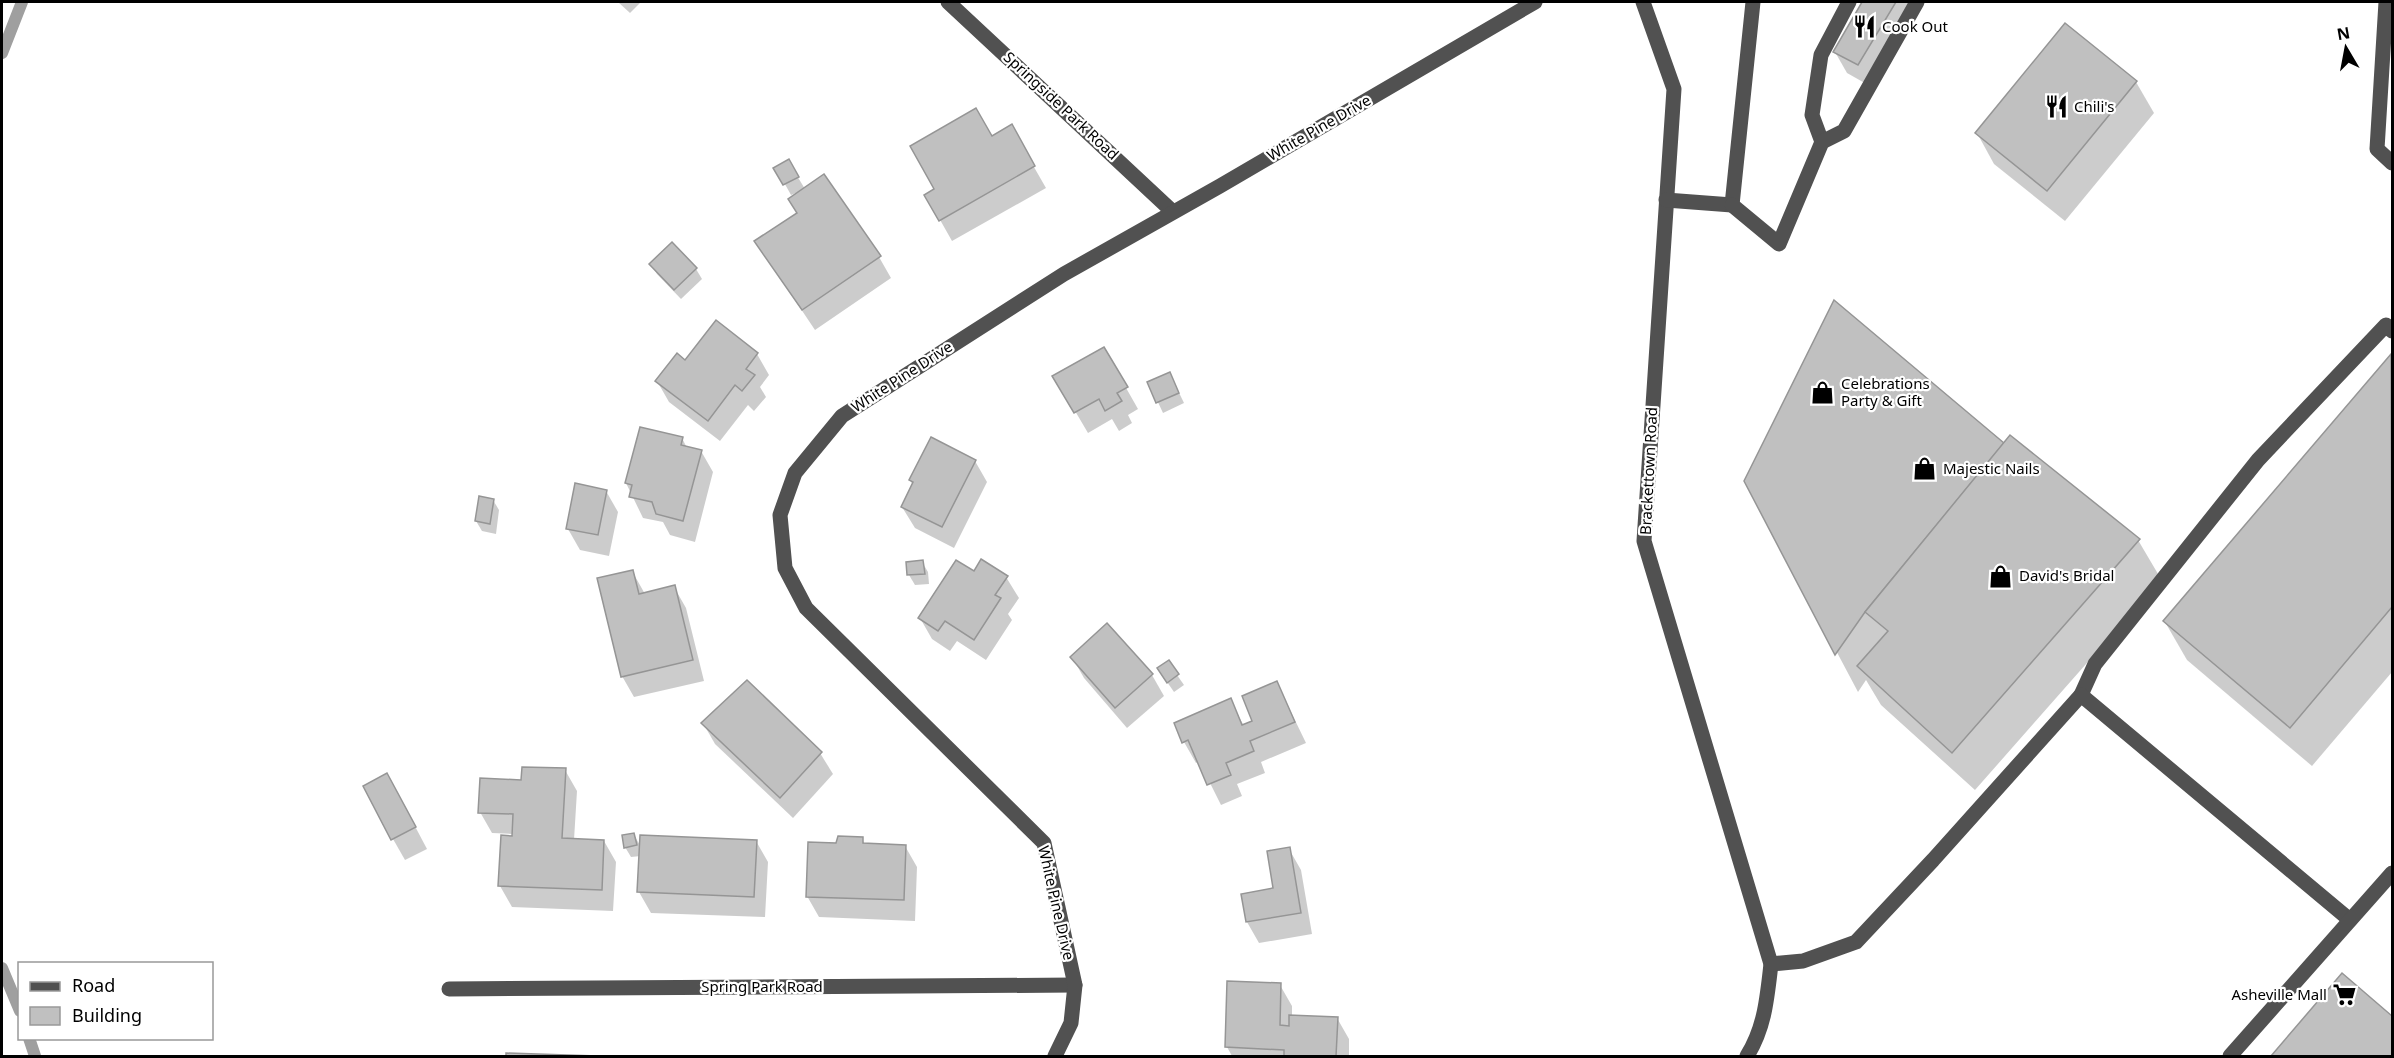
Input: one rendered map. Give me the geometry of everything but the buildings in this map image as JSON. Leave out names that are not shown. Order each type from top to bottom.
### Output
[{"type":"street","name":"Springside Park Road","points":[[948,2],[1173,212]]},
{"type":"street","name":"White Pine Drive","points":[[1055,1056],[1071,1023],[1075,985],[1044,843],[806,608],[784,568],[780,515],[795,473],[842,416],[1064,274],[1535,2]]},
{"type":"street","name":"Brackettown Road","points":[[1643,2],[1674,89],[1644,541],[1771,964]]},
{"type":"street","points":[[1731,205],[1753,2]]},
{"type":"street","points":[[1822,142],[1812,115],[1821,55],[1849,2]]},
{"type":"street","points":[[1666,200],[1731,205],[1779,244],[1822,142],[1844,131],[1917,2]]},
{"type":"street","points":[[2386,2],[2377,149],[2392,163]]},
{"type":"street","points":[[1747,1056],[1758,1039],[1765,1015],[1771,964],[1803,961],[1856,942],[1934,860],[2081,694],[2095,664],[2258,460],[2386,325],[2392,331]]},
{"type":"street","points":[[2081,694],[2350,920]]},
{"type":"street","points":[[2230,1056],[2392,873]]},
{"type":"street","name":"Spring Park Road","points":[[449,990],[1075,985]]},
{"type":"waterway","points":[[2,53],[22,2]]},
{"type":"waterway","points":[[2,968],[18,1006]]},
{"type":"waterway","points":[[30,1040],[35,1056]]},
{"type":"place","name":"Cook Out","points":[[1864,27]]},
{"type":"place","name":"Chili's","points":[[2056,107]]},
{"type":"place","name":"Celebrations Party & Gift","points":[[1823,393]]},
{"type":"place","name":"Majestic Nails","points":[[1925,469]]},
{"type":"place","name":"David's Bridal","points":[[2001,576]]},
{"type":"place","name":"Asheville Mall","points":[[2345,995]]}]
